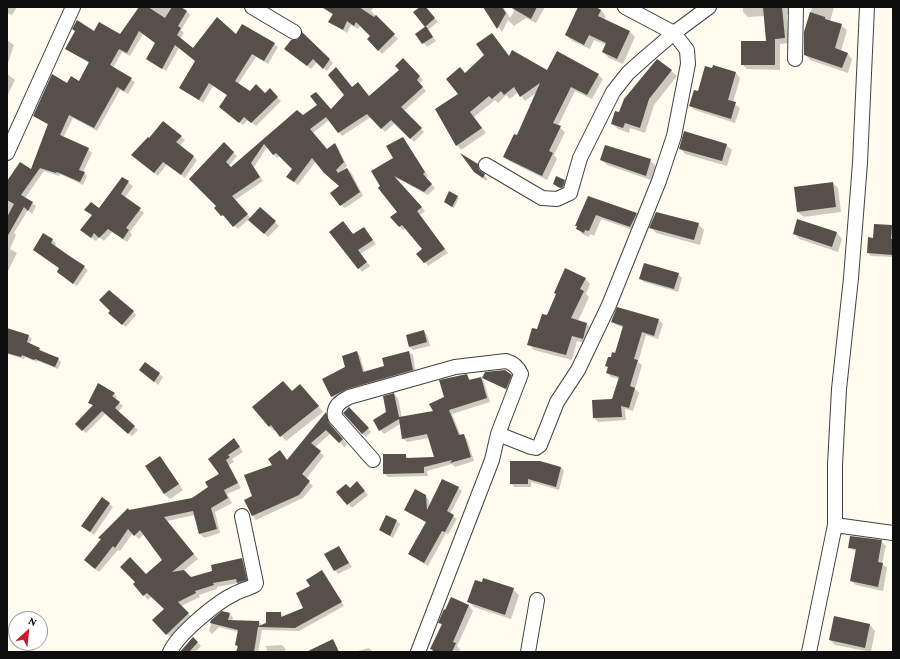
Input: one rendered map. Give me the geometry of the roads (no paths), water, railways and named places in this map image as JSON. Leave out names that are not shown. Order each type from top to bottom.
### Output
[{"type":"street","points":[[7,153],[73,7]]},
{"type":"street","points":[[252,7],[294,32]]},
{"type":"street","points":[[498,434],[531,447],[536,448],[540,445],[557,402],[578,370],[608,305],[659,181],[674,136],[688,64],[687,50],[674,33],[625,7]]},
{"type":"street","points":[[486,165],[542,198],[557,199],[570,193],[580,158],[613,92],[628,73],[674,33],[709,7]]},
{"type":"street","points":[[795,59],[796,7]]},
{"type":"street","points":[[809,652],[835,526],[835,465],[839,389],[851,278],[860,163],[867,7]]},
{"type":"street","points":[[373,460],[335,417],[334,410],[339,403],[349,397],[455,367],[506,361],[514,363],[520,372],[521,374],[498,434],[492,460],[418,652]]},
{"type":"street","points":[[170,652],[207,611],[234,594],[256,583],[242,516]]},
{"type":"street","points":[[835,526],[893,533]]},
{"type":"street","points":[[528,652],[537,600]]}]
